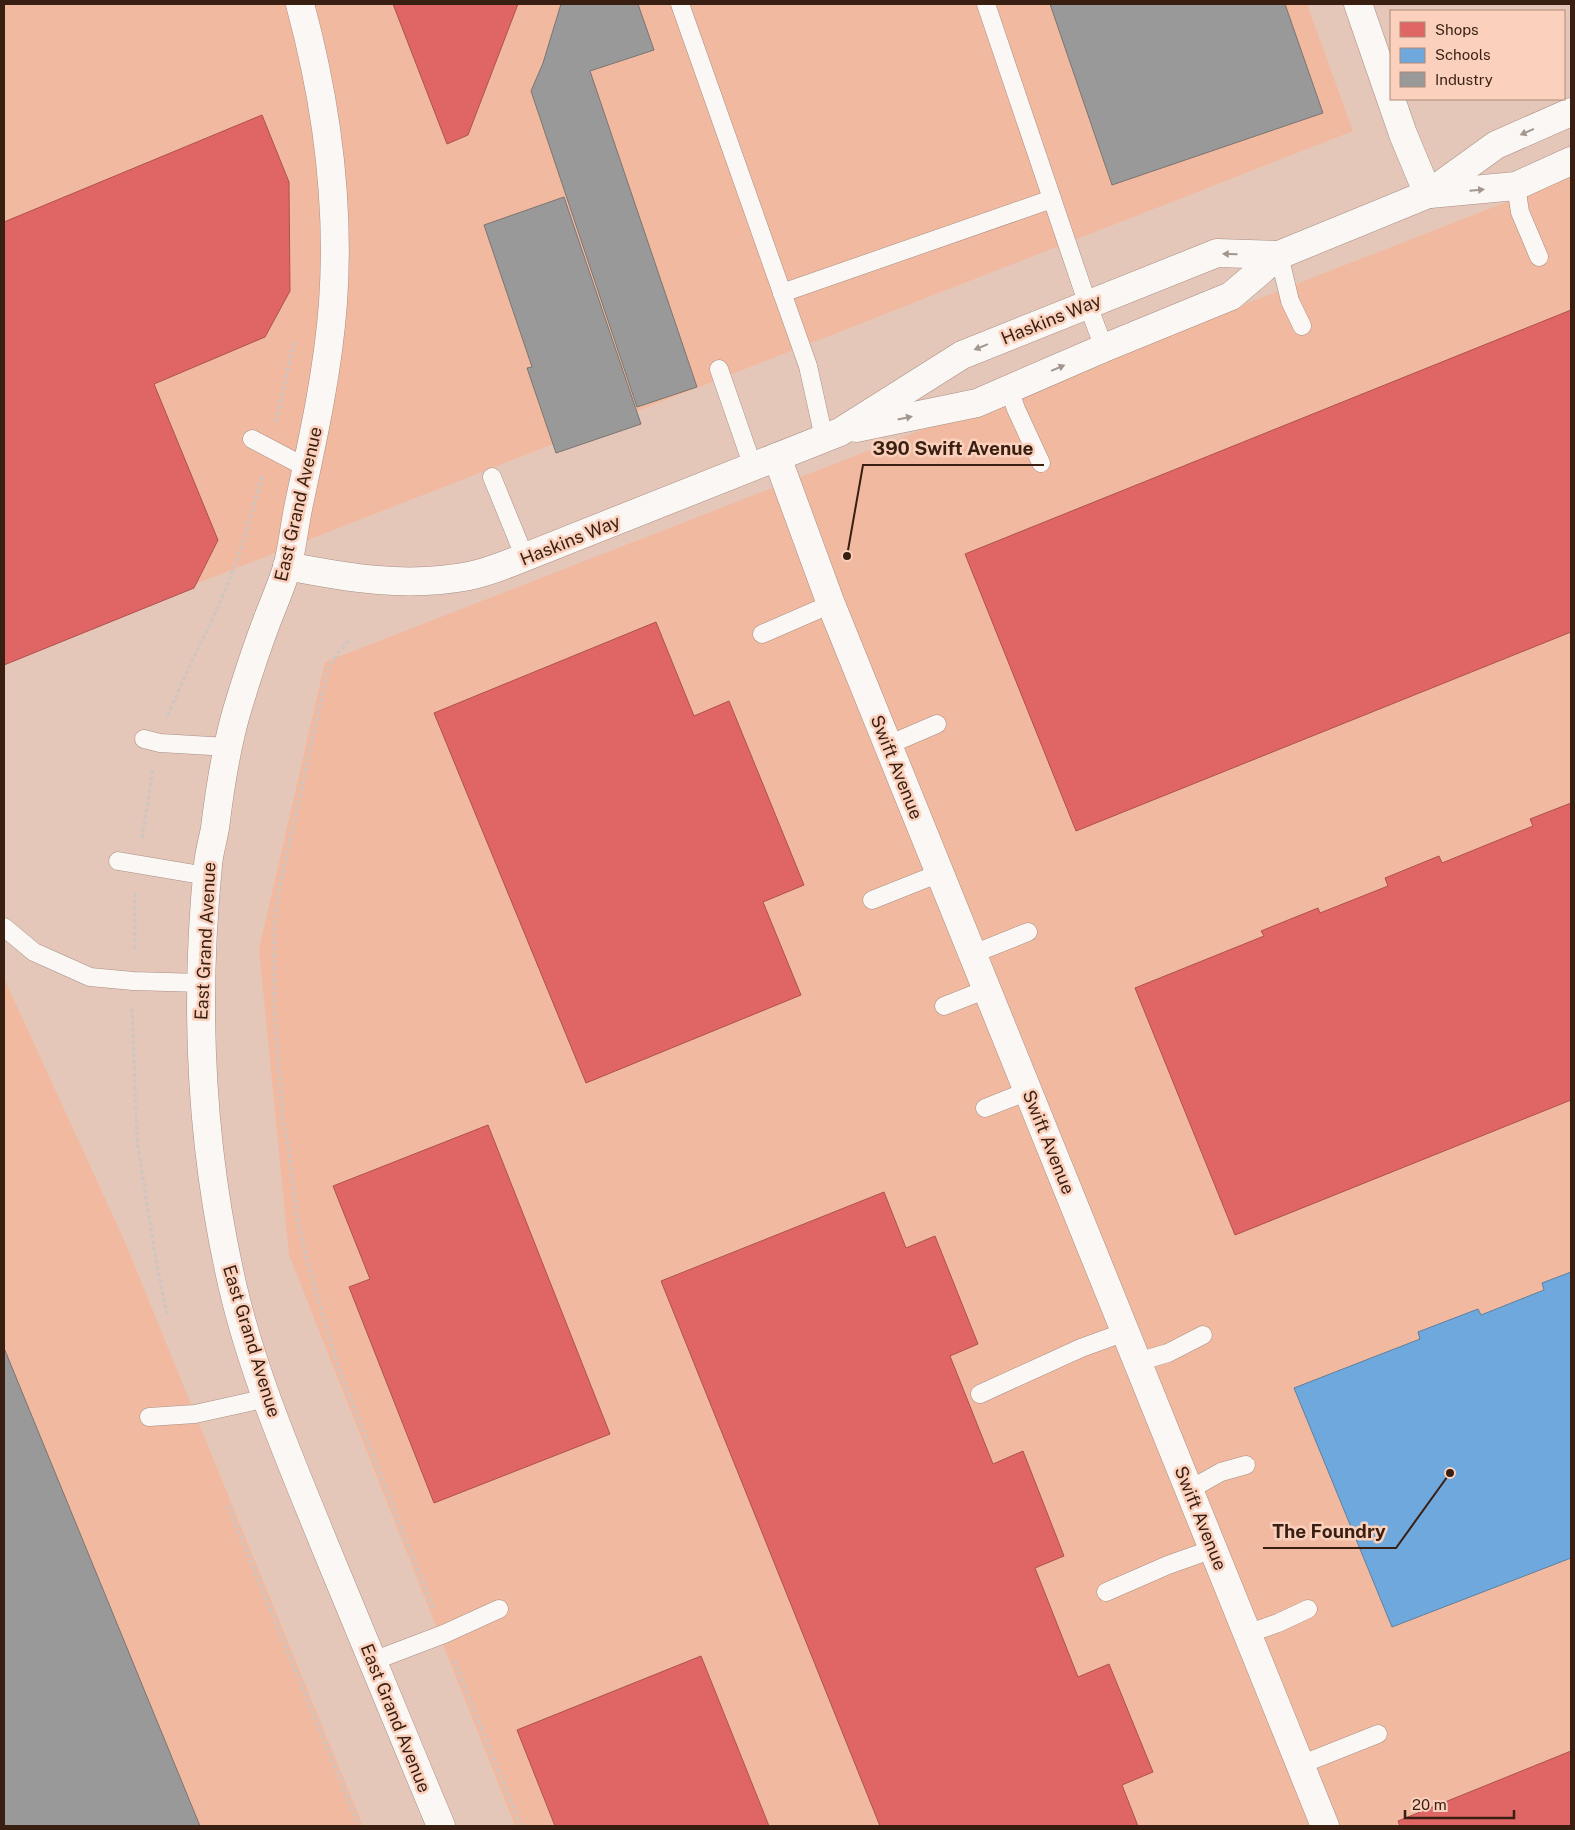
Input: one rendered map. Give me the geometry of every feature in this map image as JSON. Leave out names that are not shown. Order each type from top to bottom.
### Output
[{"type":"street","name":"East Grand Avenue","points":[[300,4],[324,110],[334,238],[333,300],[327,358],[287,566],[236,712],[220,784],[207,876],[202,934],[203,1080],[209,1150],[219,1219],[234,1291],[267,1398],[307,1502],[441,1826]]},
{"type":"street","points":[[1358,4],[1390,96]]},
{"type":"street","points":[[1391,100],[1428,194]]},
{"type":"street","name":"Haskins Way","points":[[832,435],[978,404],[1104,348],[1231,296],[1279,255],[1428,194],[1496,145],[1571,112]]},
{"type":"street","name":"Haskins Way","points":[[1428,194],[1516,186],[1571,161]]},
{"type":"street","name":"Haskins Way","points":[[287,566],[353,579],[429,582],[471,576],[525,558],[832,435],[962,355],[1217,254],[1279,255]]},
{"type":"street","name":"Swift Avenue","points":[[765,462],[831,604],[987,988],[1300,1765],[1318,1824]]},
{"type":"lane","points":[[986,4],[1104,348]]},
{"type":"lane","points":[[683,5],[832,435]]},
{"type":"lane","points":[[1516,186],[1520,212],[1539,258]]},
{"type":"lane","points":[[782,293],[1052,199]]},
{"type":"lane","points":[[1279,255],[1290,300],[1302,326]]},
{"type":"lane","points":[[719,369],[765,462]]},
{"type":"lane","points":[[1009,389],[1016,409],[1041,463]]},
{"type":"lane","points":[[252,439],[307,468]]},
{"type":"lane","points":[[492,477],[525,558]]},
{"type":"lane","points":[[762,634],[831,604]]},
{"type":"lane","points":[[888,745],[936,724]]},
{"type":"lane","points":[[144,739],[160,743],[228,747]]},
{"type":"lane","points":[[118,860],[207,876]]},
{"type":"lane","points":[[872,900],[940,873]]},
{"type":"lane","points":[[4,927],[34,952],[90,977],[133,981],[201,983]]},
{"type":"lane","points":[[973,954],[1028,932]]},
{"type":"lane","points":[[944,1006],[987,988]]},
{"type":"lane","points":[[985,1108],[1028,1091]]},
{"type":"lane","points":[[980,1394],[1081,1348],[1126,1332]]},
{"type":"lane","points":[[1138,1362],[1168,1353],[1204,1335]]},
{"type":"lane","points":[[149,1417],[195,1414],[267,1398]]},
{"type":"lane","points":[[1189,1490],[1221,1472],[1246,1465]]},
{"type":"lane","points":[[1106,1592],[1168,1565],[1213,1549]]},
{"type":"lane","points":[[373,1661],[444,1634],[499,1609]]},
{"type":"lane","points":[[1248,1634],[1278,1624],[1308,1609]]},
{"type":"lane","points":[[1300,1765],[1378,1734]]},
{"type":"path","points":[[256,498],[280,406],[294,338]]},
{"type":"path","points":[[349,642],[339,651],[328,669],[278,890],[274,928],[274,1004],[283,1123],[288,1144],[297,1218],[310,1272],[338,1366],[521,1826]]},
{"type":"path","points":[[132,1005],[137,1142],[157,1266],[167,1314]]},
{"type":"path","points":[[228,1506],[359,1826]]},
{"type":"shaded area","points":[[4,4],[1307,4],[1353,131],[27,650],[4,588]]},
{"type":"shaded area","points":[[1571,177],[1571,1826],[515,1826],[289,1255],[259,949],[325,662]]},
{"type":"shaded area","points":[[4,978],[125,1242],[363,1826],[4,1826]]},
{"type":"building: Shops","points":[[393,4],[518,4],[468,135],[447,144]]},
{"type":"building: Shops","points":[[262,115],[289,182],[290,291],[265,337],[154,384],[218,540],[194,588],[4,665],[4,222]]},
{"type":"building: Shops","points":[[1571,310],[1571,632],[1076,831],[965,554]]},
{"type":"building: Shops","points":[[656,622],[694,716],[729,701],[804,885],[763,902],[801,995],[586,1083],[434,713]]},
{"type":"building: Shops","points":[[1571,803],[1571,1100],[1235,1235],[1135,988],[1264,936],[1261,931],[1318,908],[1320,913],[1388,886],[1385,878],[1439,856],[1442,863],[1533,826],[1530,819]]},
{"type":"building: Shops","points":[[488,1125],[610,1434],[434,1503],[349,1287],[370,1279],[333,1186]]},
{"type":"building: Shops","points":[[884,1192],[906,1248],[935,1236],[978,1344],[950,1356],[993,1464],[1023,1451],[1064,1556],[1035,1568],[1078,1677],[1109,1664],[1153,1772],[1122,1785],[1138,1826],[880,1826],[661,1281]]},
{"type":"building: Shops","points":[[701,1656],[769,1826],[555,1826],[517,1730]]},
{"type":"building: Shops","points":[[1571,1751],[1571,1826],[1400,1826],[1398,1821]]},
{"type":"building: Schools","points":[[1571,1272],[1571,1558],[1392,1627],[1294,1388],[1420,1339],[1418,1332],[1478,1309],[1481,1315],[1544,1290],[1542,1283]]},
{"type":"building: Industry","points":[[561,4],[638,4],[654,50],[590,71],[697,387],[637,407],[531,91],[543,63]]},
{"type":"building: Industry","points":[[1050,4],[1285,4],[1323,113],[1112,185]]},
{"type":"building: Industry","points":[[564,197],[641,424],[556,453],[527,368],[532,367],[484,225]]},
{"type":"building: Industry","points":[[4,1348],[200,1826],[4,1826]]},
{"type":"place","name":"390 Swift Avenue","points":[[847,556]]},
{"type":"place","name":"The Foundry","points":[[1450,1473]]}]
